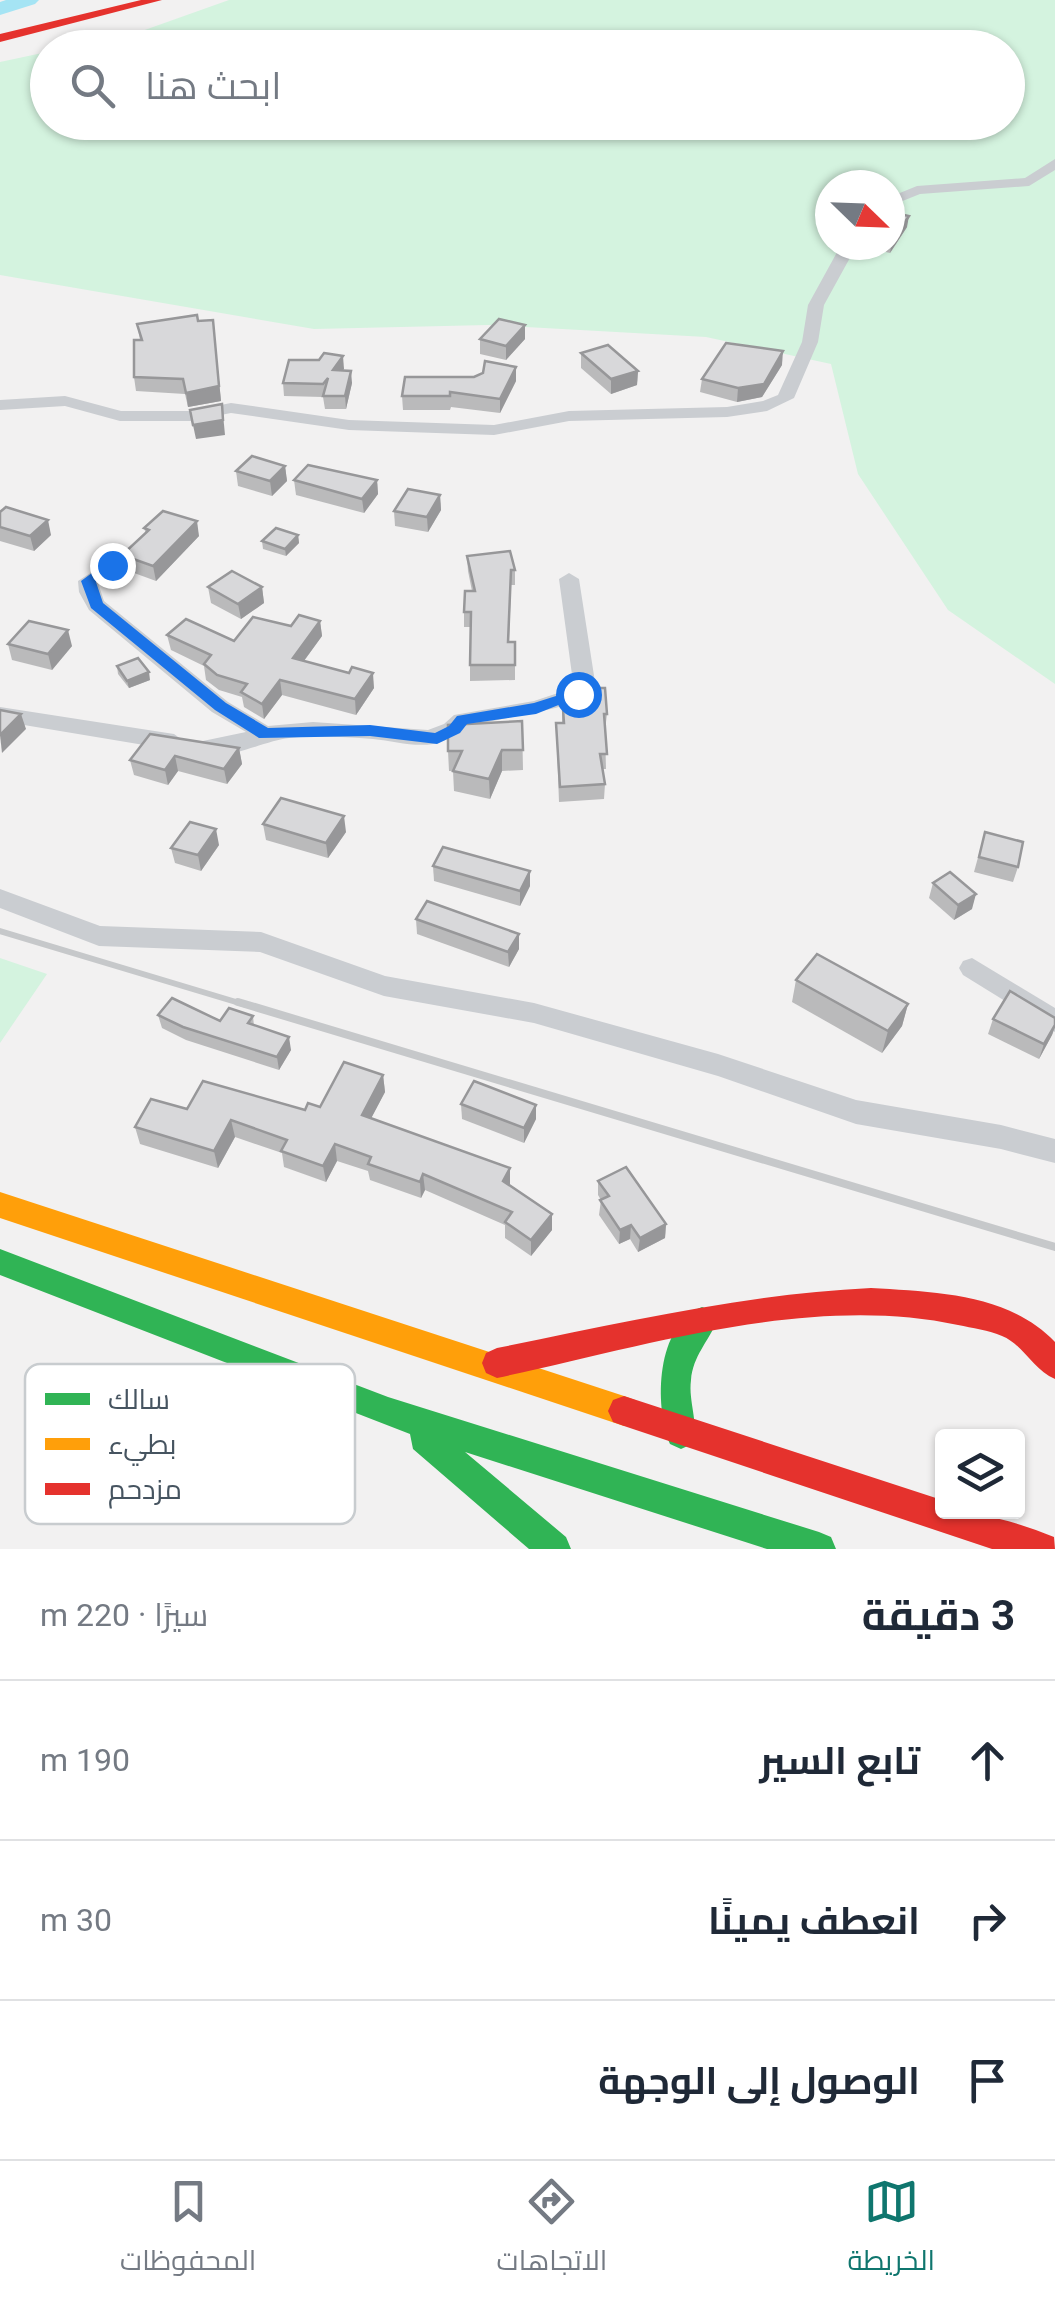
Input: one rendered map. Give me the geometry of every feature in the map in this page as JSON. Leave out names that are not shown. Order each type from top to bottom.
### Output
[{"type":"main road","points":[[33,30],[156,0]]},
{"type":"main road","points":[[0,38],[30,31]]},
{"type":"main road","points":[[0,1205],[680,1432],[1047,1544]]},
{"type":"main road","points":[[0,1262],[264,1364]]},
{"type":"main road","points":[[488,1365],[702,1322],[874,1301],[956,1305],[1022,1332],[1055,1364]]},
{"type":"main road","points":[[680,1432],[674,1412],[672,1371],[678,1352],[702,1322]]},
{"type":"main road","points":[[355,1399],[819,1549]]},
{"type":"main road","points":[[388,1412],[456,1462],[554,1549]]},
{"type":"main road","points":[[522,1520],[518,1503],[526,1481],[545,1466],[561,1465]]},
{"type":"street","points":[[905,196],[918,190],[1029,182],[1055,162]]},
{"type":"street","points":[[0,405],[65,402],[120,416],[190,416],[232,408],[349,425],[494,430],[569,416],[727,412],[767,406],[785,398],[810,342],[816,306],[841,260]]},
{"type":"street","points":[[112,565],[88,581],[96,605],[206,696],[265,734]]},
{"type":"street","points":[[0,714],[225,750],[265,734],[370,731],[437,738],[455,730],[462,720],[536,708],[578,694],[584,682],[569,579]]},
{"type":"street","points":[[0,898],[98,936],[262,942],[384,986],[534,1013],[718,1066],[856,1112],[1001,1137],[1055,1152]]},
{"type":"street","points":[[972,968],[1055,1021]]},
{"type":"green space","points":[[229,0],[1055,0],[1055,684],[948,610],[858,474],[831,364],[706,337],[488,325],[314,329],[0,275],[0,62],[30,56],[30,140],[1025,140],[1025,30],[145,30]]},
{"type":"green space","points":[[0,958],[47,974],[0,1043]]},
{"type":"building","points":[[197,315],[198,321],[213,320],[219,386],[186,393],[183,379],[134,377],[134,340],[142,340],[137,324]]},
{"type":"building","points":[[499,319],[525,325],[506,346],[480,339]]},
{"type":"building","points":[[726,343],[783,351],[764,384],[738,388],[702,379]]},
{"type":"building","points":[[608,345],[638,371],[611,379],[581,353]]},
{"type":"building","points":[[324,353],[343,356],[333,370],[351,371],[345,396],[323,396],[328,378],[323,384],[283,383],[289,360],[319,360]]},
{"type":"building","points":[[485,361],[516,367],[500,399],[450,392],[450,396],[402,396],[405,377],[474,377],[483,373]]},
{"type":"building","points":[[222,404],[223,420],[193,425],[190,410]]},
{"type":"building","points":[[252,456],[285,466],[270,481],[236,471]]},
{"type":"building","points":[[308,465],[377,480],[362,499],[294,480]]},
{"type":"building","points":[[408,489],[440,495],[427,517],[394,511]]},
{"type":"building","points":[[6,507],[48,520],[30,536],[0,527],[0,512]]},
{"type":"building","points":[[163,511],[197,521],[153,566],[122,555],[149,530],[144,528]]},
{"type":"building","points":[[276,528],[298,535],[285,549],[262,541]]},
{"type":"building","points":[[510,551],[515,570],[511,570],[508,642],[515,642],[515,665],[470,665],[471,612],[464,612],[465,591],[475,591],[467,556]]},
{"type":"building","points":[[232,571],[262,587],[238,604],[208,587]]},
{"type":"building","points":[[299,615],[320,621],[293,658],[349,673],[352,667],[373,673],[355,699],[280,680],[262,704],[241,692],[247,684],[217,675],[204,664],[211,655],[167,635],[186,619],[234,641],[253,617],[291,626]]},
{"type":"building","points":[[29,621],[68,630],[48,654],[8,644]]},
{"type":"building","points":[[138,658],[149,672],[127,681],[117,666]]},
{"type":"building","points":[[585,688],[605,688],[607,754],[600,754],[605,784],[560,787],[556,723],[564,723],[562,695]]},
{"type":"building","points":[[0,710],[21,714],[0,735]]},
{"type":"building","points":[[522,721],[523,750],[502,750],[489,779],[453,771],[462,751],[448,751],[448,725]]},
{"type":"building","points":[[150,734],[239,748],[224,769],[175,756],[165,770],[130,760]]},
{"type":"building","points":[[281,798],[344,816],[326,843],[263,824]]},
{"type":"building","points":[[190,822],[216,829],[198,855],[171,848]]},
{"type":"building","points":[[985,832],[1023,842],[1018,867],[979,857]]},
{"type":"building","points":[[443,847],[530,871],[520,891],[433,866]]},
{"type":"building","points":[[950,872],[976,894],[958,905],[933,883]]},
{"type":"building","points":[[427,901],[519,934],[508,952],[416,919]]},
{"type":"building","points":[[817,954],[908,1004],[888,1031],[796,980]]},
{"type":"building","points":[[1010,991],[1055,1018],[1044,1044],[993,1019]]},
{"type":"building","points":[[172,998],[220,1021],[229,1008],[253,1016],[248,1023],[289,1037],[277,1057],[183,1027],[158,1015]]},
{"type":"building","points":[[344,1062],[383,1075],[362,1115],[510,1168],[503,1181],[552,1214],[531,1240],[505,1222],[512,1212],[423,1174],[420,1182],[368,1164],[371,1157],[335,1144],[323,1166],[281,1151],[287,1140],[231,1120],[214,1151],[135,1127],[151,1099],[187,1109],[203,1081],[305,1110],[308,1103],[320,1107]]},
{"type":"building","points":[[474,1081],[536,1105],[524,1128],[461,1104]]},
{"type":"building","points":[[626,1167],[666,1224],[640,1238],[631,1225],[620,1230],[600,1200],[609,1196],[598,1181]]},
{"type":"waterway","points":[[0,9],[28,0]]},
{"type":"railway","points":[[0,931],[246,1005]]},
{"type":"railway","points":[[238,1002],[1055,1247]]},
{"type":"traffic: fast","points":[[0,1262],[264,1364]]},
{"type":"traffic: fast","points":[[681,1433],[675,1402],[676,1374],[685,1347],[702,1321]]},
{"type":"traffic: fast","points":[[355,1399],[819,1549]]},
{"type":"traffic: fast","points":[[424,1438],[554,1549]]},
{"type":"traffic: slow","points":[[0,1205],[624,1411]]},
{"type":"traffic: jam","points":[[33,30],[156,0]]},
{"type":"traffic: jam","points":[[0,38],[30,31]]},
{"type":"traffic: jam","points":[[497,1363],[743,1313],[871,1302],[931,1305],[1006,1322],[1026,1335],[1055,1364]]},
{"type":"traffic: jam","points":[[624,1411],[1042,1549]]},
{"type":"route","points":[[112,565],[88,581],[96,605],[220,707],[265,734],[370,731],[437,738],[455,730],[462,720],[536,708],[578,694]]}]
